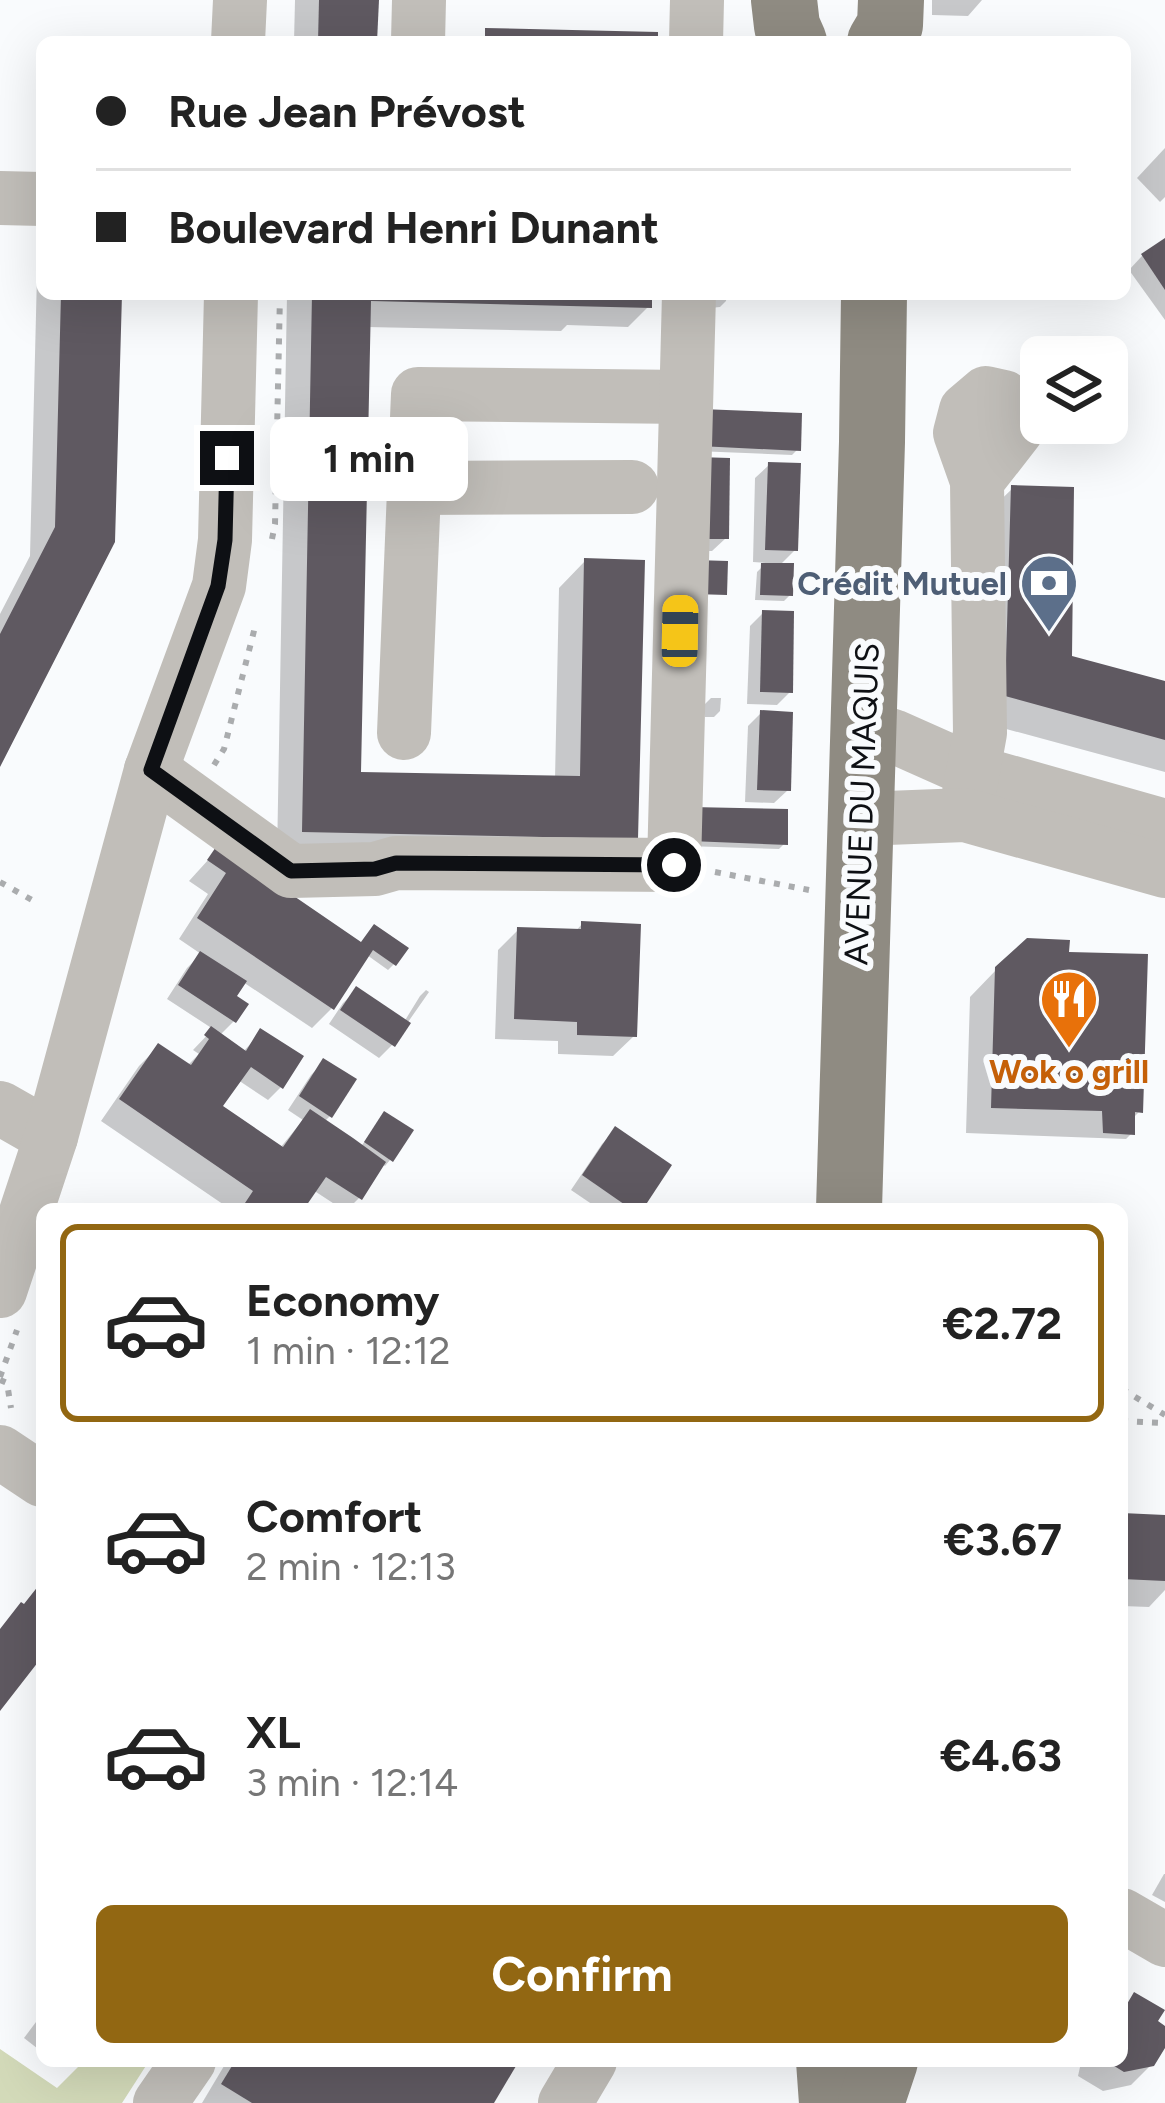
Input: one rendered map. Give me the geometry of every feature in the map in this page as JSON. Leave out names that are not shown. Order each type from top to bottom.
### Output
[{"type":"main road","points":[[784,0],[792,36]]},
{"type":"main road","points":[[884,36],[890,25],[891,0]]},
{"type":"main road","name":"AVENUE DU MAQUIS","points":[[845,300],[871,400]]},
{"type":"main road","name":"AVENUE DU MAQUIS","points":[[849,1203],[874,300]]},
{"type":"main road","points":[[829,2067],[832,2103]]},
{"type":"main road","points":[[871,2103],[884,2067]]},
{"type":"street","points":[[238,36],[240,0]]},
{"type":"street","points":[[418,36],[419,0]]},
{"type":"street","points":[[696,36],[698,0]]},
{"type":"street","points":[[0,198],[36,199]]},
{"type":"street","points":[[0,1291],[51,1137],[151,770],[218,586],[225,540],[231,300]]},
{"type":"street","points":[[151,770],[291,871],[375,869],[396,863],[674,865],[689,300]]},
{"type":"street","points":[[404,734],[418,394],[686,397]]},
{"type":"street","points":[[970,794],[980,708],[977,481]]},
{"type":"street","points":[[414,488],[632,487]]},
{"type":"street","points":[[863,726],[892,736],[970,794],[1165,871]]},
{"type":"street","points":[[861,820],[970,794],[1165,826]]},
{"type":"street","points":[[0,1108],[51,1137]]},
{"type":"street","points":[[0,1452],[36,1476]]},
{"type":"street","points":[[1128,1918],[1165,1940]]},
{"type":"street","points":[[160,2103],[185,2067]]},
{"type":"street","points":[[565,2103],[586,2067]]},
{"type":"path","points":[[674,865],[822,892],[858,904]]},
{"type":"path","points":[[0,882],[39,904]]},
{"type":"path","points":[[1128,1393],[1165,1419]]},
{"type":"path","points":[[1128,1421],[1165,1419]]},
{"type":"green space","points":[[0,2049],[57,2088],[78,2067],[145,2067],[122,2103],[0,2103]]},
{"type":"building","points":[[319,0],[379,0],[377,36],[318,36]]},
{"type":"building","points":[[485,28],[658,32],[658,36],[485,36]]},
{"type":"building","points":[[1165,238],[1165,290],[1141,254]]},
{"type":"building","points":[[61,300],[122,300],[115,542],[0,767],[0,634],[55,527]]},
{"type":"building","points":[[312,300],[652,300],[652,308],[371,301],[361,772],[580,776],[584,558],[645,560],[638,839],[302,832]]},
{"type":"building","points":[[701,409],[802,413],[801,451],[699,446]]},
{"type":"building","points":[[697,457],[730,458],[729,539],[695,539]]},
{"type":"building","points":[[768,462],[801,463],[798,551],[765,550]]},
{"type":"building","name":"Crédit Mutuel","points":[[1011,485],[1074,487],[1072,656],[1165,681],[1165,740],[1005,696]]},
{"type":"building","points":[[695,560],[728,561],[727,595],[694,594]]},
{"type":"building","points":[[761,563],[794,563],[793,596],[760,595]]},
{"type":"building","points":[[762,610],[794,611],[793,693],[760,692]]},
{"type":"building","points":[[760,710],[793,712],[791,791],[757,790]]},
{"type":"building","points":[[691,807],[788,809],[788,845],[690,841]]},
{"type":"building","points":[[218,844],[361,942],[374,924],[409,948],[396,966],[373,950],[334,1010],[197,918],[226,873],[207,860]]},
{"type":"building","points":[[581,921],[641,924],[637,1037],[577,1035],[577,1022],[514,1019],[517,927],[581,929]]},
{"type":"building","name":"Wok o grill","points":[[1027,938],[1070,940],[1069,952],[1148,954],[1143,1113],[1135,1112],[1135,1135],[1103,1133],[1102,1111],[991,1108],[995,967]]},
{"type":"building","points":[[200,951],[247,981],[237,996],[249,1004],[236,1023],[178,985]]},
{"type":"building","points":[[356,986],[411,1023],[395,1047],[340,1010]]},
{"type":"building","points":[[211,1026],[246,1051],[260,1028],[304,1056],[283,1089],[251,1067],[223,1106],[283,1147],[310,1109],[353,1138],[386,1162],[362,1200],[326,1177],[308,1203],[245,1203],[253,1191],[119,1099],[158,1043],[191,1065],[209,1039],[204,1035]]},
{"type":"building","points":[[323,1058],[357,1079],[332,1118],[299,1096]]},
{"type":"building","points":[[384,1111],[414,1130],[393,1162],[364,1142]]},
{"type":"building","points":[[615,1126],[672,1165],[647,1203],[622,1203],[582,1175]]},
{"type":"building","points":[[1128,1513],[1165,1515],[1165,1581],[1128,1579]]},
{"type":"building","points":[[36,1589],[36,1665],[0,1711],[0,1629]]},
{"type":"building","points":[[1134,1992],[1165,2010],[1158,2021],[1165,2026],[1165,2048],[1154,2066],[1124,2072],[1116,2067],[1128,2067],[1128,2002]]},
{"type":"building","points":[[231,2067],[515,2067],[494,2103],[252,2103],[221,2084]]},
{"type":"place","name":"Crédit Mutuel","points":[[1049,634]]},
{"type":"place","name":"Wok o grill","points":[[1069,1050]]},
{"type":"route","points":[[227,458],[225,540],[218,586],[151,770],[291,871],[375,869],[396,863],[674,865]]}]
